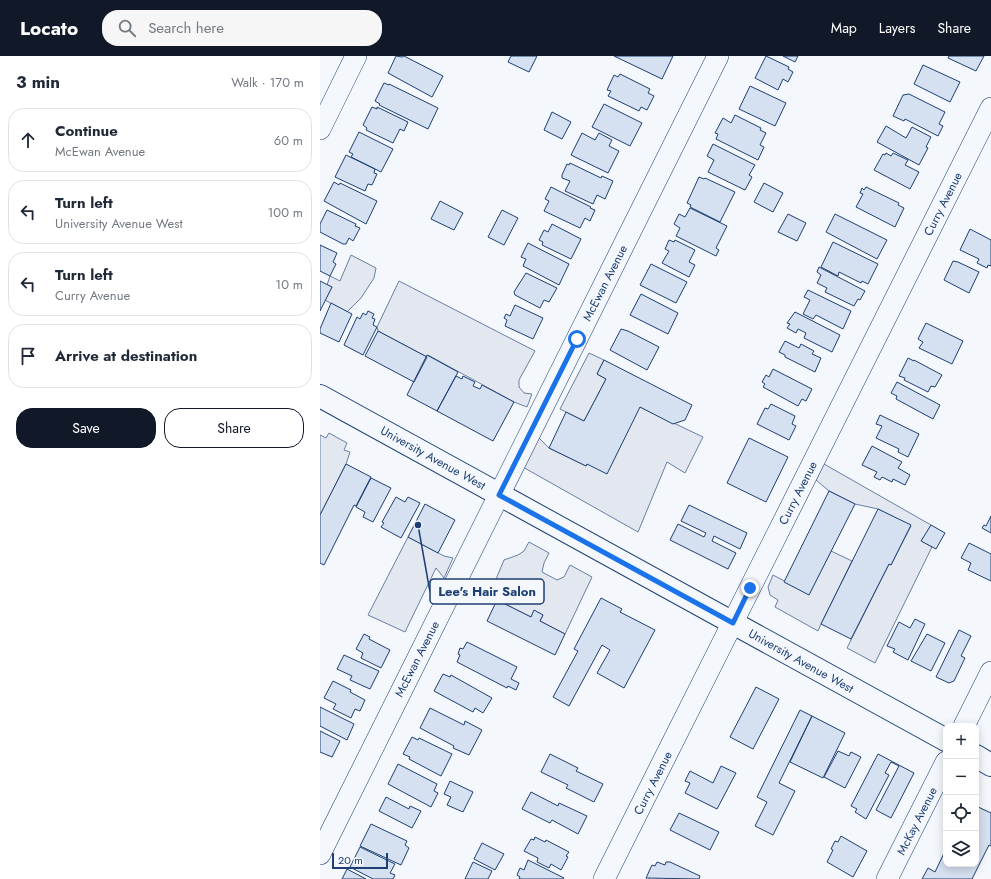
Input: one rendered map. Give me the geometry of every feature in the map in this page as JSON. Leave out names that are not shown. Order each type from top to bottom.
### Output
[{"type":"main road","name":"University Avenue West","points":[[320,396],[943,738]]},
{"type":"main road","points":[[979,758],[991,765]]},
{"type":"street","points":[[320,129],[356,56]]},
{"type":"street","name":"McEwan Avenue","points":[[320,854],[718,56]]},
{"type":"street","name":"Curry Avenue","points":[[604,879],[991,108]]},
{"type":"street","points":[[966,723],[991,672]]},
{"type":"street","name":"McKay Avenue","points":[[887,879],[943,768]]},
{"type":"shaded area","points":[[351,255],[376,268],[374,278],[361,298],[347,312],[325,300],[332,287],[327,285],[330,276],[340,281]]},
{"type":"shaded area","points":[[399,281],[535,351],[519,380],[519,387],[524,393],[532,394],[527,407],[514,402],[428,355],[427,357],[378,331],[377,327]]},
{"type":"shaded area","points":[[589,353],[604,360],[597,374],[606,379],[584,421],[560,409]]},
{"type":"shaded area","points":[[640,407],[703,437],[685,473],[667,462],[638,532],[521,466],[536,435],[549,448],[586,466]]},
{"type":"shaded area","points":[[329,433],[347,443],[344,450],[350,452],[346,464],[320,515],[320,435],[326,438]]},
{"type":"shaded area","points":[[824,464],[931,525],[922,541],[932,547],[875,663],[847,648],[889,564],[891,565],[911,526],[878,509],[855,504],[829,491],[816,480]]},
{"type":"shaded area","points":[[408,537],[444,556],[453,558],[444,578],[436,568],[405,632],[368,615]]},
{"type":"shaded area","points":[[529,542],[549,553],[544,563],[542,572],[557,580],[564,577],[570,565],[592,577],[565,634],[540,621],[543,615],[534,611],[531,617],[489,596],[504,560],[524,551]]},
{"type":"shaded area","points":[[831,551],[852,561],[818,631],[775,607],[778,600],[770,595],[768,587],[773,575],[809,594]]},
{"type":"building","points":[[396,56],[404,56],[443,76],[432,97],[388,73]]},
{"type":"building","points":[[511,56],[537,56],[529,72],[508,62]]},
{"type":"building","points":[[614,56],[673,56],[662,79]]},
{"type":"building","points":[[766,56],[789,67],[788,69],[793,72],[788,82],[783,79],[778,90],[755,78]]},
{"type":"building","points":[[783,56],[798,56],[795,62]]},
{"type":"building","points":[[949,56],[984,56],[976,71],[948,58]]},
{"type":"building","points":[[923,65],[960,82],[950,102],[914,84]]},
{"type":"building","points":[[620,74],[650,89],[648,93],[654,96],[647,110],[641,107],[639,111],[608,96],[611,91],[607,90],[614,75],[618,77]]},
{"type":"building","points":[[384,83],[438,108],[428,129],[379,105],[380,104],[375,101]]},
{"type":"building","points":[[750,86],[786,103],[775,126],[739,109]]},
{"type":"building","points":[[909,94],[945,112],[939,124],[943,126],[938,136],[905,119],[904,121],[893,116],[903,95]]},
{"type":"building","points":[[604,104],[642,123],[630,146],[592,127]]},
{"type":"building","points":[[372,107],[377,109],[377,107],[408,122],[404,131],[400,129],[393,143],[366,130],[367,128],[363,125]]},
{"type":"building","points":[[552,112],[571,122],[562,139],[544,130]]},
{"type":"building","points":[[735,115],[761,128],[760,130],[766,133],[760,145],[764,147],[758,160],[716,139],[718,134],[715,133],[723,118],[731,123]]},
{"type":"building","points":[[886,126],[906,138],[912,127],[931,137],[926,147],[928,148],[919,165],[877,142]]},
{"type":"building","points":[[359,132],[393,149],[381,172],[351,157],[353,154],[349,152]]},
{"type":"building","points":[[582,133],[595,140],[599,133],[612,140],[609,146],[619,151],[608,173],[571,155]]},
{"type":"building","points":[[713,144],[755,165],[749,175],[752,177],[745,190],[708,172],[714,160],[707,156]]},
{"type":"building","points":[[886,153],[891,156],[893,153],[908,160],[905,165],[919,172],[910,189],[874,170],[883,154],[885,155]]},
{"type":"building","points":[[346,155],[375,169],[374,173],[377,174],[372,185],[368,184],[365,191],[335,177]]},
{"type":"building","points":[[570,163],[601,178],[602,176],[613,181],[605,199],[597,195],[593,204],[565,191],[570,181],[562,178],[562,175],[567,164],[569,165]]},
{"type":"building","points":[[699,177],[705,178],[735,192],[720,222],[690,207],[691,205],[687,203]]},
{"type":"building","points":[[334,182],[339,185],[340,183],[377,201],[366,224],[324,201]]},
{"type":"building","points":[[764,183],[783,193],[773,212],[754,202]]},
{"type":"building","points":[[551,187],[595,210],[590,221],[585,218],[580,228],[544,211],[549,201],[545,199]]},
{"type":"building","points":[[866,187],[899,203],[898,205],[904,208],[895,227],[856,207],[863,194],[860,193],[862,188],[864,190]]},
{"type":"building","points":[[440,201],[463,213],[454,230],[431,219]]},
{"type":"building","points":[[690,208],[727,226],[716,248],[719,250],[716,256],[676,236],[680,228],[674,224],[679,214],[685,217]]},
{"type":"building","points":[[327,210],[356,224],[355,226],[360,228],[353,241],[349,238],[346,244],[343,244],[320,232],[320,224]]},
{"type":"building","points":[[502,210],[518,218],[504,245],[488,237]]},
{"type":"building","points":[[788,214],[806,223],[797,241],[778,232]]},
{"type":"building","points":[[835,214],[887,240],[877,259],[826,232]]},
{"type":"building","points":[[552,224],[581,239],[571,259],[542,245],[543,242],[539,240],[544,230],[548,232]]},
{"type":"building","points":[[970,229],[991,240],[991,266],[988,265],[987,268],[977,263],[979,259],[960,250]]},
{"type":"building","points":[[669,240],[674,242],[675,240],[695,250],[689,262],[695,265],[689,277],[662,263],[669,251],[665,249]]},
{"type":"building","points":[[833,242],[878,264],[868,284],[862,281],[861,283],[839,272],[838,276],[821,267]]},
{"type":"building","points":[[528,243],[569,264],[559,285],[523,266],[526,259],[521,257]]},
{"type":"building","points":[[320,245],[337,253],[333,262],[336,264],[330,276],[320,271]]},
{"type":"building","points":[[953,261],[979,272],[969,293],[944,280]]},
{"type":"building","points":[[651,264],[687,282],[676,303],[640,285]]},
{"type":"building","points":[[819,267],[865,291],[860,300],[858,299],[854,306],[825,292],[827,288],[817,283],[821,275],[817,272]]},
{"type":"building","points":[[526,273],[557,288],[549,302],[544,300],[540,308],[515,295],[514,292]]},
{"type":"building","points":[[320,281],[332,287],[320,311]]},
{"type":"building","points":[[808,290],[851,311],[843,329],[816,315],[813,319],[803,314],[810,300],[804,297]]},
{"type":"building","points":[[641,294],[678,313],[668,334],[630,315]]},
{"type":"building","points":[[331,303],[352,314],[339,342],[320,333],[320,329]]},
{"type":"building","points":[[515,305],[543,318],[533,339],[505,326],[507,320],[504,318],[506,314],[510,316]]},
{"type":"building","points":[[368,311],[374,314],[372,318],[375,319],[373,325],[377,327],[363,355],[344,345],[357,317],[360,319],[363,313],[366,315]]},
{"type":"building","points":[[795,312],[840,335],[832,352],[804,338],[806,333],[798,329],[796,333],[787,328],[790,324],[787,323]]},
{"type":"building","points":[[926,323],[963,341],[952,364],[919,348],[923,342],[918,339]]},
{"type":"building","points":[[621,329],[659,347],[647,370],[610,350]]},
{"type":"building","points":[[378,331],[427,357],[414,382],[365,356]]},
{"type":"building","points":[[785,341],[799,348],[801,344],[814,351],[812,354],[821,358],[815,372],[785,357],[785,355],[779,352]]},
{"type":"building","points":[[427,355],[458,372],[437,411],[407,395]]},
{"type":"building","points":[[908,358],[942,375],[935,387],[931,386],[928,392],[899,376]]},
{"type":"building","points":[[604,360],[692,405],[685,420],[673,424],[640,407],[607,474],[587,464],[586,466],[549,448],[566,412],[584,421],[606,379],[597,374]]},
{"type":"building","points":[[773,369],[812,389],[806,401],[802,399],[798,406],[763,387],[765,384],[762,382],[766,375],[769,377]]},
{"type":"building","points":[[456,376],[462,379],[463,376],[475,382],[473,386],[480,389],[482,385],[514,402],[493,441],[437,411]]},
{"type":"building","points":[[897,382],[940,405],[933,419],[896,399],[897,396],[891,393]]},
{"type":"building","points":[[771,404],[795,416],[792,424],[796,426],[789,440],[757,424],[765,408],[768,409]]},
{"type":"building","points":[[880,415],[919,434],[908,457],[898,452],[899,449],[876,438],[882,426],[876,424]]},
{"type":"building","points":[[749,438],[788,457],[766,502],[727,483]]},
{"type":"building","points":[[872,446],[902,462],[898,468],[910,475],[905,485],[893,479],[892,482],[882,477],[880,480],[874,477],[877,472],[862,465]]},
{"type":"building","points":[[346,464],[371,477],[356,506],[354,505],[324,565],[320,563],[320,515]]},
{"type":"building","points":[[371,478],[391,488],[373,522],[363,517],[365,512],[356,507]]},
{"type":"building","points":[[829,491],[855,504],[809,595],[784,582]]},
{"type":"building","points":[[396,497],[405,502],[408,497],[420,503],[401,538],[381,527],[384,523],[382,522]]},
{"type":"building","points":[[425,504],[455,520],[438,553],[408,537]]},
{"type":"building","points":[[689,505],[747,533],[740,549],[714,536],[712,541],[736,553],[728,569],[670,540],[678,524],[704,537],[706,533],[681,521]]},
{"type":"building","points":[[878,509],[911,525],[891,565],[889,564],[851,639],[821,624]]},
{"type":"building","points":[[991,516],[991,533],[982,528],[984,525],[986,526]]},
{"type":"building","points":[[931,525],[945,533],[936,549],[921,541]]},
{"type":"building","points":[[969,543],[991,554],[991,581],[968,570],[971,563],[961,558]]},
{"type":"building","points":[[601,598],[622,609],[620,612],[655,630],[624,688],[597,673],[610,650],[602,645],[569,706],[553,697],[578,651],[574,649]]},
{"type":"building","points":[[497,600],[531,617],[534,610],[543,615],[540,621],[565,634],[555,655],[487,621]]},
{"type":"building","points":[[915,619],[925,624],[908,660],[893,652],[895,649],[887,646],[899,622],[910,628]]},
{"type":"building","points":[[959,630],[971,636],[961,656],[965,658],[954,681],[949,683],[936,677]]},
{"type":"building","points":[[364,634],[370,637],[369,639],[390,650],[381,668],[361,658],[363,653],[356,649]]},
{"type":"building","points":[[927,634],[945,643],[931,671],[911,661]]},
{"type":"building","points":[[467,642],[517,667],[511,679],[519,683],[516,690],[508,686],[507,688],[457,662],[460,655],[458,654],[460,648],[463,649]]},
{"type":"building","points":[[344,655],[379,671],[370,689],[350,680],[352,676],[337,669]]},
{"type":"building","points":[[443,674],[450,677],[451,675],[492,698],[483,713],[475,708],[473,712],[434,691]]},
{"type":"building","points":[[333,681],[351,690],[350,692],[365,700],[360,711],[355,709],[351,718],[333,709],[336,704],[324,698]]},
{"type":"building","points":[[756,687],[779,699],[753,749],[730,737]]},
{"type":"building","points":[[320,707],[354,724],[347,740],[320,726]]},
{"type":"building","points":[[430,708],[464,725],[465,721],[482,730],[469,755],[453,748],[454,746],[420,728]]},
{"type":"building","points":[[800,710],[812,716],[779,783],[795,791],[773,835],[755,826],[767,802],[757,797]]},
{"type":"building","points":[[812,716],[845,733],[823,778],[790,762]]},
{"type":"building","points":[[320,731],[340,741],[332,757],[320,752]]},
{"type":"building","points":[[412,737],[418,740],[419,738],[452,754],[441,776],[409,759],[410,757],[403,754]]},
{"type":"building","points":[[838,751],[849,756],[851,752],[861,757],[845,788],[824,777]]},
{"type":"building","points":[[550,754],[578,768],[576,771],[603,784],[594,802],[566,788],[568,785],[541,772]]},
{"type":"building","points":[[878,754],[914,773],[891,818],[876,810],[899,766],[891,762],[885,773],[889,775],[866,819],[855,812],[857,809],[851,806]]},
{"type":"building","points":[[398,764],[437,784],[434,791],[438,793],[431,807],[388,784]]},
{"type":"building","points":[[721,766],[736,773],[717,809],[685,793],[690,783],[685,781],[690,771],[713,783]]},
{"type":"building","points":[[450,781],[473,792],[463,812],[447,805],[451,797],[444,794]]},
{"type":"building","points":[[531,792],[558,806],[559,803],[587,816],[578,834],[552,820],[550,823],[522,809]]},
{"type":"building","points":[[386,797],[409,809],[410,806],[421,811],[412,828],[379,811]]},
{"type":"building","points":[[979,807],[991,813],[991,846],[989,845],[979,865]]},
{"type":"building","points":[[679,813],[719,832],[710,850],[670,830]]},
{"type":"building","points":[[371,824],[407,841],[405,845],[409,848],[401,865],[360,846]]},
{"type":"building","points":[[841,836],[867,851],[853,877],[827,862],[833,850],[831,849],[835,841],[838,842]]},
{"type":"building","points":[[535,837],[545,842],[546,840],[569,852],[561,870],[551,864],[549,868],[537,862],[538,858],[524,851],[531,839],[534,840]]},
{"type":"building","points":[[482,843],[504,854],[495,870],[474,859]]},
{"type":"building","points":[[360,847],[395,864],[390,873],[395,875],[393,879],[373,879],[350,867]]},
{"type":"building","points":[[943,855],[943,867],[978,867],[972,879],[922,879],[928,868],[935,872]]},
{"type":"building","points":[[528,860],[564,878],[519,879],[520,877],[517,875],[520,868],[524,870]]},
{"type":"building","points":[[473,862],[492,871],[488,879],[465,879]]},
{"type":"building","points":[[657,862],[665,865],[666,862],[670,862],[700,876],[699,879],[646,878],[652,865],[655,866]]},
{"type":"building","points":[[347,869],[366,879],[342,879]]},
{"type":"place","name":"Lee's Hair Salon","points":[[418,525]]},
{"type":"route","points":[[577,339],[499,495],[733,623],[750,588]]}]
